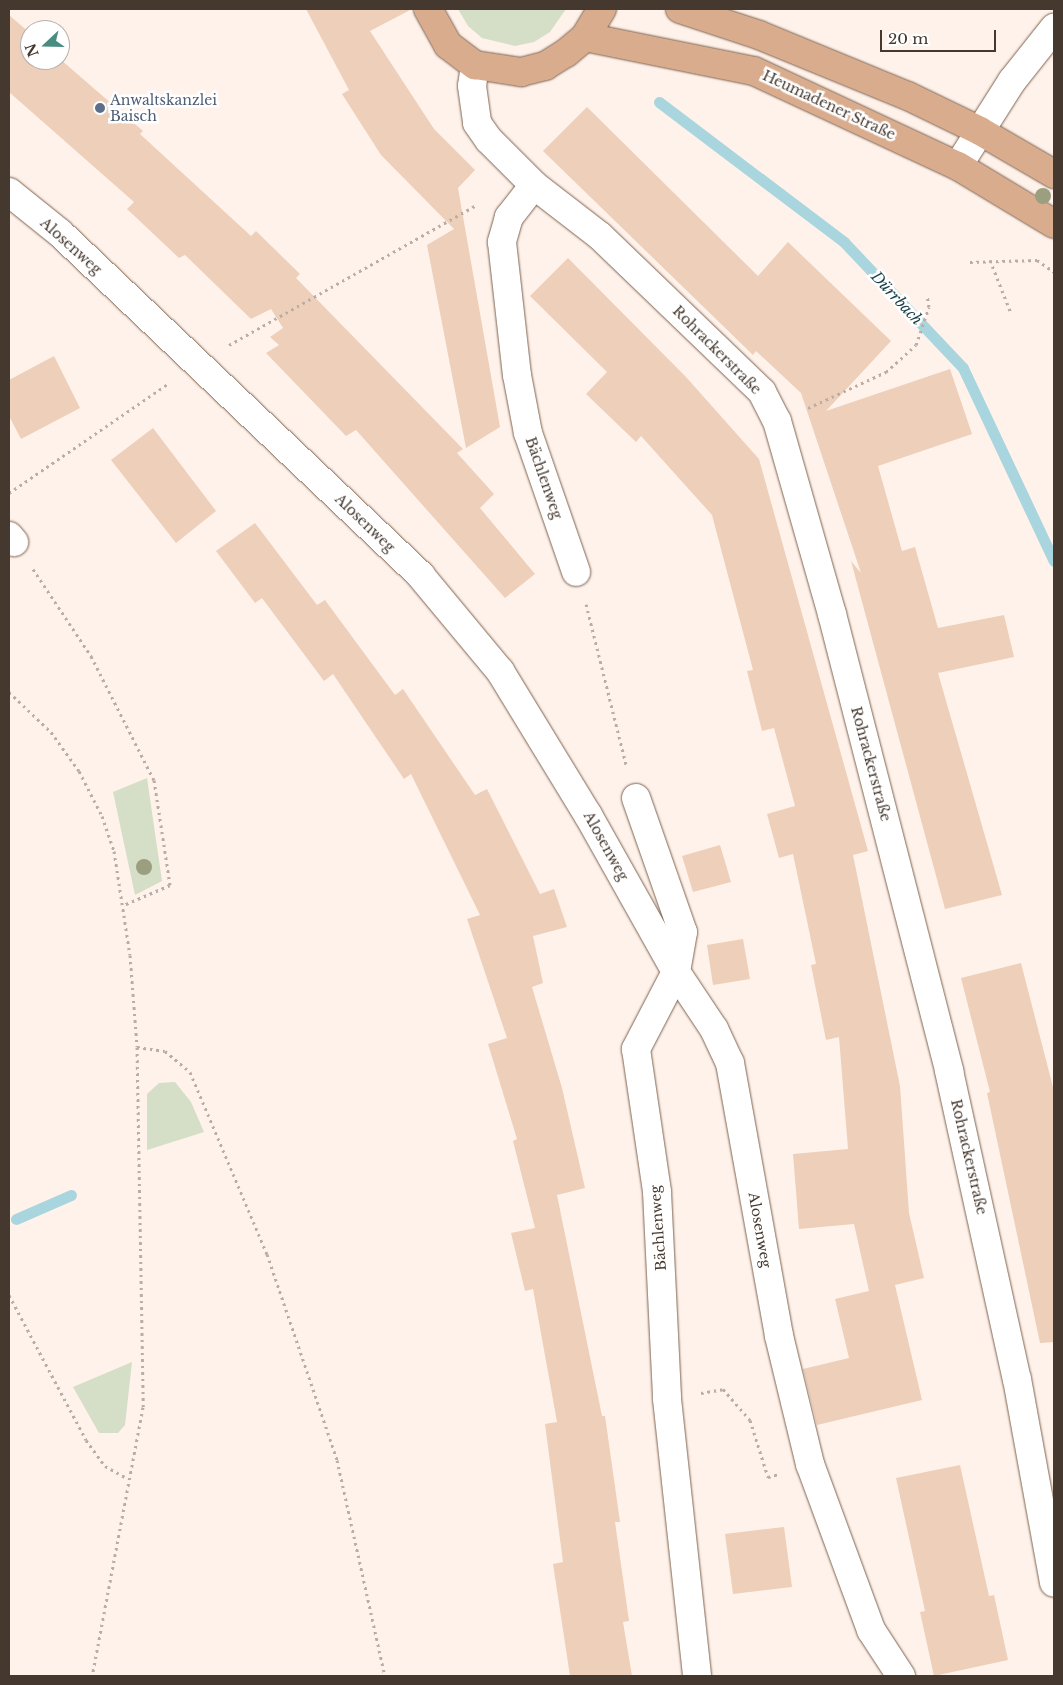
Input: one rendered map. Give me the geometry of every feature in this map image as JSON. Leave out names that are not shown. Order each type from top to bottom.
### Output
[{"type":"main road","points":[[428,9],[448,45],[475,65],[521,72],[545,66],[585,37],[602,9]]},
{"type":"main road","points":[[680,9],[759,35],[908,96],[980,131],[1054,174]]},
{"type":"main road","name":"Heumadener Straße","points":[[585,37],[754,71],[958,166],[1054,224]]},
{"type":"street","points":[[958,166],[1012,81],[1054,28]]},
{"type":"street","name":"Rohrackerstraße","points":[[475,65],[472,86],[477,124],[534,185],[600,236],[762,392],[777,421],[832,614],[947,1062],[1017,1379],[1054,1583]]},
{"type":"street","name":"Bächlenweg","points":[[534,185],[509,217],[503,251],[528,433],[576,572]]},
{"type":"street","name":"Alosenweg","points":[[9,192],[60,234],[421,576],[464,625],[526,713],[676,972],[714,1029],[730,1063],[779,1336],[810,1464],[871,1630],[901,1676]]},
{"type":"street","name":"Bächlenweg","points":[[632,786],[683,932],[676,972],[636,1049],[657,1192],[668,1399],[697,1676]]},
{"type":"path","points":[[9,493],[196,364],[480,202]]},
{"type":"path","points":[[990,260],[1011,313]]},
{"type":"path","points":[[970,262],[1036,260],[1054,272]]},
{"type":"path","points":[[777,421],[886,372],[916,344],[929,307],[927,295]]},
{"type":"path","points":[[11,539],[91,656],[154,780],[170,885],[124,905]]},
{"type":"path","points":[[576,572],[602,659],[632,786]]},
{"type":"path","points":[[9,692],[51,732],[79,771],[114,851],[124,905],[136,1047],[143,1407],[92,1676]]},
{"type":"path","points":[[136,1047],[165,1051],[190,1072],[267,1254],[337,1460],[385,1676]]},
{"type":"path","points":[[9,1295],[86,1440],[105,1466],[128,1479]]},
{"type":"path","points":[[694,1395],[723,1389],[750,1420],[768,1477]]},
{"type":"green space","points":[[458,9],[566,9],[550,32],[534,42],[515,46],[482,38],[468,26]]},
{"type":"green space","points":[[147,778],[162,881],[135,895],[113,792]]},
{"type":"green space","points":[[175,1082],[191,1102],[204,1132],[147,1150],[147,1094],[159,1083]]},
{"type":"green space","points":[[132,1362],[125,1425],[118,1433],[99,1433],[73,1387]]},
{"type":"building","points":[[306,9],[412,9],[370,31],[434,129],[475,170],[458,188],[500,427],[466,448],[427,245],[454,229],[381,155],[342,94],[349,90]]},
{"type":"building","points":[[9,15],[20,24],[20,70],[70,70],[70,68],[143,131],[140,134],[251,236],[256,231],[300,274],[296,278],[463,449],[457,453],[494,494],[480,508],[535,574],[505,598],[356,430],[346,436],[266,353],[279,345],[270,337],[283,328],[271,309],[251,319],[185,255],[179,258],[127,209],[134,202],[9,92]]},
{"type":"building","points":[[587,107],[758,276],[788,242],[891,341],[826,411],[950,369],[972,434],[878,466],[902,551],[915,547],[938,628],[1004,615],[1014,657],[938,673],[1002,895],[945,909],[851,561],[861,573],[801,393],[756,351],[753,355],[543,151]]},
{"type":"building","points":[[568,258],[686,377],[759,459],[868,851],[853,855],[900,1086],[909,1213],[924,1278],[895,1285],[922,1400],[817,1425],[803,1369],[849,1358],[835,1299],[869,1291],[854,1224],[799,1229],[793,1154],[848,1149],[839,1037],[826,1040],[811,965],[816,964],[793,854],[779,858],[767,814],[795,806],[774,728],[762,731],[747,671],[753,670],[712,515],[641,436],[636,442],[586,394],[607,372],[530,296]]},
{"type":"building","points":[[54,356],[80,408],[21,439],[9,416],[9,380]]},
{"type":"building","points":[[153,428],[216,511],[176,543],[111,460]]},
{"type":"building","points":[[255,523],[317,605],[325,600],[395,695],[403,689],[475,795],[487,789],[540,894],[554,889],[567,927],[533,936],[543,983],[532,987],[562,1088],[585,1188],[557,1195],[602,1416],[605,1416],[620,1522],[615,1522],[629,1621],[623,1622],[632,1676],[570,1676],[553,1564],[563,1562],[545,1424],[557,1422],[533,1289],[525,1291],[511,1233],[535,1228],[513,1141],[517,1139],[488,1044],[507,1038],[467,919],[480,915],[411,774],[404,779],[333,674],[324,681],[262,598],[255,603],[216,551]]},
{"type":"building","points":[[720,845],[731,882],[693,892],[682,856]]},
{"type":"building","points":[[743,939],[750,979],[713,985],[707,945]]},
{"type":"building","points":[[1021,963],[1054,1091],[1054,1342],[1040,1343],[987,1093],[990,1092],[961,978]]},
{"type":"building","points":[[960,1465],[989,1596],[994,1595],[1008,1660],[934,1676],[920,1612],[925,1611],[896,1478]]},
{"type":"building","points":[[784,1527],[792,1587],[733,1594],[725,1534]]},
{"type":"waterway","name":"Dürrbach","points":[[659,102],[844,242],[963,368],[1054,561]]},
{"type":"waterway","points":[[16,1219],[71,1195]]},
{"type":"place","name":"Anwaltskanzlei Baisch","points":[[100,108]]}]
